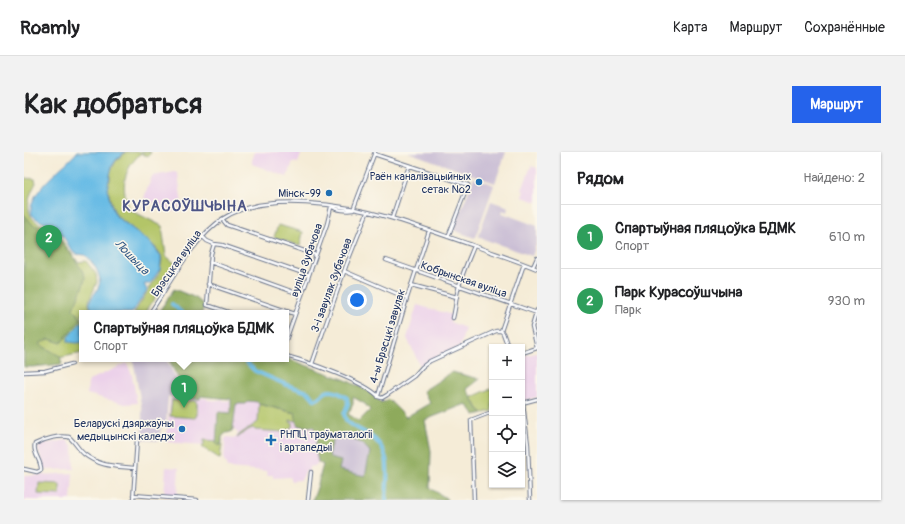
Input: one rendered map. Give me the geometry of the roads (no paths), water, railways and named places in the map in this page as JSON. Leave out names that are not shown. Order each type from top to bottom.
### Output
[{"type":"street","points":[[353,210],[374,153],[468,185],[448,237]]},
{"type":"street","points":[[392,218],[409,166]]},
{"type":"street","name":"Брэсцкая вуліца","points":[[152,310],[202,236],[222,219],[249,206],[268,203],[291,203],[331,207],[335,209],[353,210],[392,218],[537,269]]},
{"type":"street","name":"вуліца Зубачова","points":[[289,328],[327,224],[331,207]]},
{"type":"street","name":"3-і завулак Зубачова","points":[[312,364],[344,271],[367,213]]},
{"type":"street","points":[[222,219],[227,225],[316,255]]},
{"type":"street","name":"4-ы Брэсцкі завулак","points":[[289,357],[312,364],[372,391],[378,396],[407,298],[429,231]]},
{"type":"street","points":[[202,236],[207,242],[222,245],[309,275]]},
{"type":"street","points":[[214,244],[210,262],[207,305],[222,310]]},
{"type":"street","points":[[453,318],[460,286],[474,246]]},
{"type":"street","points":[[533,267],[537,258]]},
{"type":"street","name":"Кобрынская вуліца","points":[[386,260],[510,304],[537,312]]},
{"type":"street","points":[[210,262],[302,295]]},
{"type":"street","points":[[500,331],[524,264]]},
{"type":"street","points":[[344,271],[407,298]]},
{"type":"street","points":[[208,284],[283,310]]},
{"type":"street","points":[[412,285],[457,297]]},
{"type":"street","points":[[289,312],[295,314]]},
{"type":"street","points":[[525,352],[537,348],[532,327],[537,312]]},
{"type":"street","points":[[378,396],[382,398],[387,395],[414,376],[422,367],[436,358],[496,331],[500,331]]},
{"type":"street","points":[[500,331],[503,333],[507,344]]},
{"type":"street","points":[[24,372],[56,369],[72,364]]},
{"type":"street","points":[[525,403],[537,400]]},
{"type":"street","points":[[474,500],[471,420],[489,413]]},
{"type":"street","points":[[525,416],[528,445],[530,500]]},
{"type":"street","points":[[24,469],[37,472],[41,470],[41,464],[34,449],[35,444],[41,441],[64,436],[70,437],[85,455],[98,462],[107,466],[135,468]]},
{"type":"street","points":[[133,500],[137,440]]},
{"type":"street","points":[[308,500],[312,472]]},
{"type":"street","points":[[133,495],[197,500]]},
{"type":"water","points":[[77,152],[125,152],[112,166],[107,189],[112,208],[116,216],[151,243],[161,256],[160,269],[150,284],[144,284],[147,290],[134,310],[93,310],[90,302],[98,288],[100,279],[97,270],[85,255],[76,254],[73,252],[59,231],[32,215],[31,207],[34,198],[40,189]]},
{"type":"water","points":[[79,324],[79,343],[68,342],[68,337]]},
{"type":"waterway","name":"Лошыца","points":[[172,304],[179,310]]},
{"type":"waterway","name":"Лошыца","points":[[246,362],[255,371],[287,385],[308,392],[315,400],[329,391],[338,393],[347,398],[348,404],[344,414],[346,420],[351,425],[377,441],[382,448],[387,464],[386,500]]},
{"type":"place","name":"Раён каналізацыйных сетак №2","points":[[479,182]]},
{"type":"place","name":"Мінск-99","points":[[329,193]]},
{"type":"place","name":"Парк Курасоўшчына","points":[[49,258]]},
{"type":"place","name":"Спартыўная пляцоўка БДМК","points":[[184,408]]},
{"type":"place","name":"Беларускі дзяржаўны медыцынскі каледж","points":[[182,429]]},
{"type":"place","name":"РНПЦ траўматалогіі і артапедыі","points":[[271,440]]},
{"type":"district","name":"КУРАСОЎШЧЫНА","points":[[185,206]]}]
